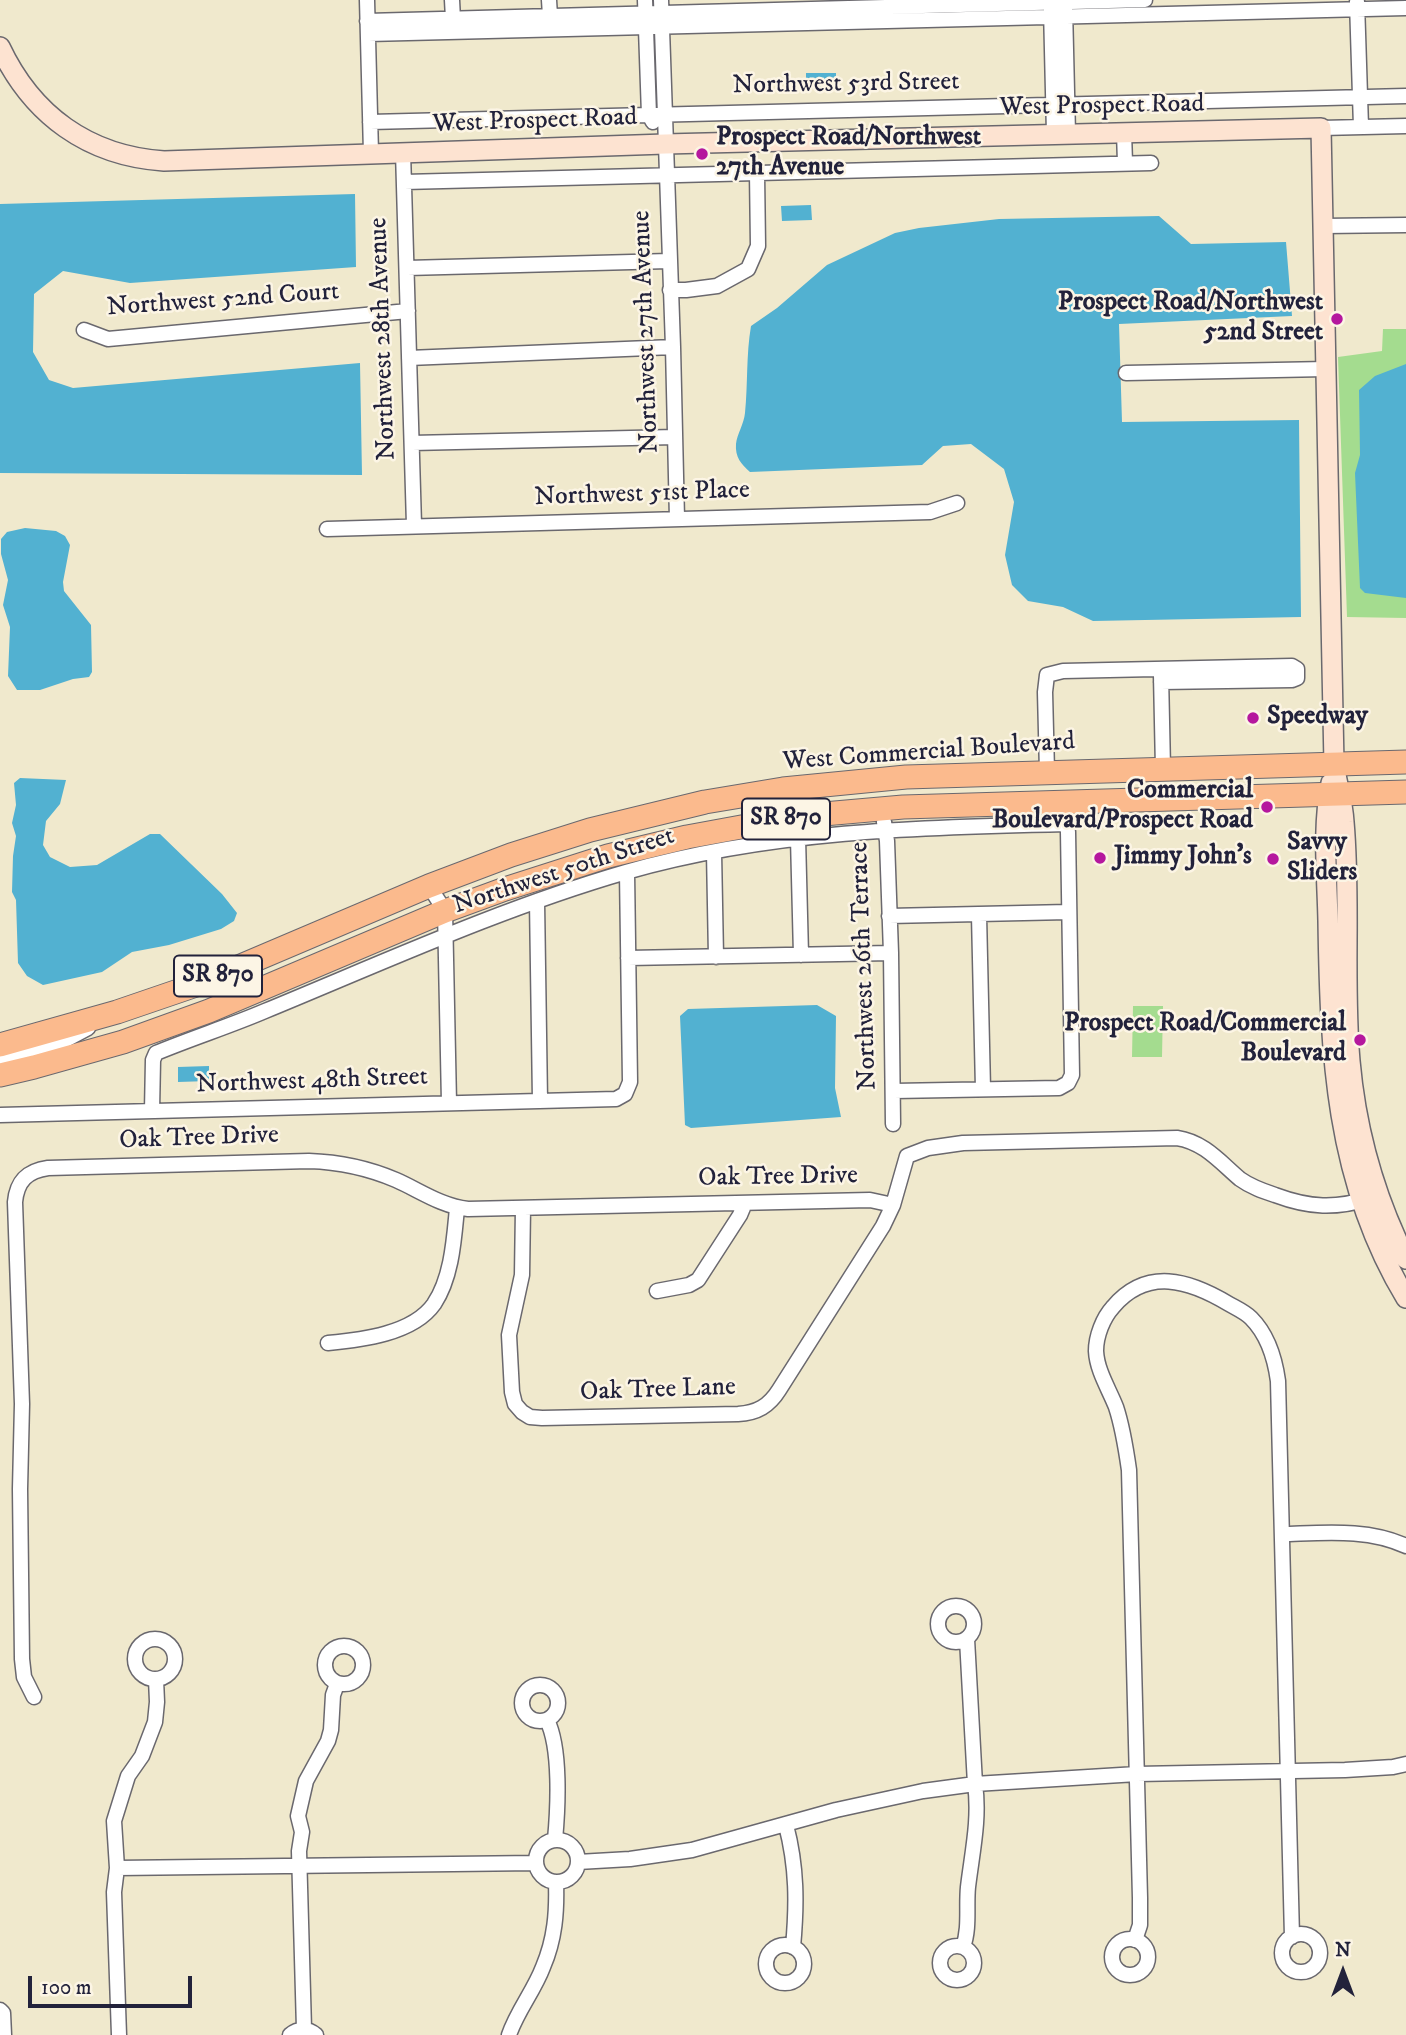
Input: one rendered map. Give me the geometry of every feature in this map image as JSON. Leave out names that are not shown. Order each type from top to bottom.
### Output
[{"type":"highway","name":"West Commercial Boulevard","points":[[0,1045],[117,1013],[196,985],[492,861],[590,830],[719,799],[876,779],[1406,762]]},
{"type":"highway","points":[[877,808],[932,792],[1024,787],[1047,772]]},
{"type":"highway","name":"West Commercial Boulevard","points":[[0,1075],[123,1042],[209,1011],[445,911],[557,872],[660,842],[791,818],[877,808],[1406,792]]},
{"type":"main road","name":"West Prospect Road","points":[[0,47],[15,75],[40,107],[57,122],[77,136],[121,154],[143,159],[183,161],[403,152],[1321,128]]},
{"type":"main road","points":[[1321,128],[1334,764],[1334,794],[1326,815],[1331,1042],[1342,1128],[1371,1198],[1406,1259]]},
{"type":"main road","points":[[1371,1198],[1385,1258],[1406,1298]]},
{"type":"street","points":[[367,0],[371,153]]},
{"type":"street","points":[[452,0],[453,19]]},
{"type":"street","points":[[549,0],[550,16]]},
{"type":"street","points":[[368,27],[646,14],[758,5],[856,10],[953,3],[1058,6],[1146,0]]},
{"type":"street","points":[[1357,5],[1360,127]]},
{"type":"street","points":[[661,13],[1058,6],[1357,5],[1406,8]]},
{"type":"street","points":[[1058,6],[1061,134]]},
{"type":"street","name":"Northwest 27th Avenue","points":[[661,13],[677,519]]},
{"type":"street","points":[[368,27],[453,19],[646,14]]},
{"type":"street","name":"Northwest 27th Avenue","points":[[646,14],[649,115],[665,145]]},
{"type":"street","name":"Northwest 53rd Street","points":[[370,122],[1406,96]]},
{"type":"street","points":[[1321,128],[1406,125]]},
{"type":"street","points":[[1125,132],[1125,163]]},
{"type":"street","name":"Northwest 28th Avenue","points":[[403,152],[414,525]]},
{"type":"street","points":[[404,182],[1151,163]]},
{"type":"street","points":[[670,290],[717,286],[748,269],[758,246],[757,173]]},
{"type":"street","points":[[1323,226],[1406,225]]},
{"type":"street","points":[[407,268],[669,261]]},
{"type":"street","name":"Northwest 52nd Court","points":[[84,330],[108,339],[408,311]]},
{"type":"street","points":[[409,358],[673,347]]},
{"type":"street","points":[[1126,373],[1326,369]]},
{"type":"street","points":[[412,443],[675,437]]},
{"type":"street","name":"Northwest 51st Place","points":[[327,529],[930,512],[957,503]]},
{"type":"street","points":[[1047,772],[1047,675],[1063,671],[1161,676],[1292,680],[1297,678],[1298,674],[1297,669],[1292,666],[1161,676]]},
{"type":"street","points":[[1161,676],[1163,769]]},
{"type":"street","points":[[894,1091],[1059,1088],[1068,1083],[1072,1075],[1066,824],[1056,802]]},
{"type":"street","name":"Northwest 26th Terrace","points":[[877,808],[887,830],[893,1124]]},
{"type":"street","name":"Northwest 50th Street","points":[[152,1111],[153,1065],[156,1052],[262,1013],[446,935],[537,901],[627,872],[714,852],[798,838],[887,830],[1066,824]]},
{"type":"street","points":[[798,838],[801,955]]},
{"type":"street","points":[[714,852],[716,957]]},
{"type":"street","points":[[627,872],[628,958],[891,953]]},
{"type":"street","points":[[429,886],[445,911],[449,1103]]},
{"type":"street","points":[[537,901],[540,1101]]},
{"type":"street","points":[[890,916],[1068,912]]},
{"type":"street","points":[[979,915],[983,1089]]},
{"type":"street","name":"Northwest 48th Street","points":[[0,1115],[616,1099],[625,1094],[630,1082],[628,958]]},
{"type":"street","name":"West Commercial Boulevard","points":[[0,1059],[54,1046],[117,1013]]},
{"type":"street","points":[[892,1205],[907,1156],[928,1148],[963,1143],[1177,1138],[1202,1146],[1253,1186],[1291,1201],[1320,1206],[1348,1204],[1371,1198]]},
{"type":"street","name":"Oak Tree Drive","points":[[34,1697],[24,1677],[22,1660],[22,1404],[15,1202],[19,1186],[25,1177],[35,1171],[48,1168],[322,1161],[350,1164],[381,1174],[457,1208],[870,1200],[892,1205]]},
{"type":"street","points":[[657,1291],[689,1285],[698,1280],[742,1212],[745,1203]]},
{"type":"street","name":"Oak Tree Lane","points":[[523,1208],[523,1264],[509,1335],[512,1392],[515,1404],[522,1412],[530,1417],[542,1418],[738,1414],[753,1412],[766,1406],[779,1390],[883,1226],[892,1205]]},
{"type":"street","points":[[328,1342],[393,1331],[411,1322],[432,1306],[448,1266],[457,1208]]},
{"type":"street","points":[[1135,1940],[1140,1925],[1129,1470],[1116,1409],[1100,1370],[1096,1351],[1106,1315],[1124,1294],[1148,1283],[1173,1281],[1208,1291],[1251,1317],[1264,1335],[1275,1360],[1278,1381],[1292,1937]]},
{"type":"street","points":[[1282,1534],[1357,1533],[1406,1546]]},
{"type":"street","points":[[963,1947],[967,1936],[968,1886],[976,1824],[967,1639]]},
{"type":"street","points":[[118,2035],[114,1892],[117,1868],[114,1821],[128,1776],[142,1756],[155,1722],[156,1679]]},
{"type":"street","points":[[290,2035],[298,2030],[310,2032],[300,1921],[299,1851],[302,1832],[298,1816],[306,1781],[328,1741],[333,1695],[337,1684]]},
{"type":"street","points":[[547,1720],[553,1731],[555,1747],[555,1840]]},
{"type":"street","points":[[578,1862],[630,1859],[692,1850],[836,1810],[923,1791],[975,1784],[1137,1774],[1345,1770],[1406,1764]]},
{"type":"street","points":[[786,1825],[795,1872],[797,1908],[793,1947]]},
{"type":"street","points":[[555,1840],[569,1843],[574,1848],[578,1862],[572,1875],[566,1880],[556,1882],[541,1875],[536,1857],[543,1845],[555,1840]]},
{"type":"street","points":[[117,1868],[536,1863]]},
{"type":"street","points":[[509,2035],[513,2022],[543,1969],[554,1934],[556,1882]]},
{"type":"street","points":[[0,2010],[3,2013],[4,2035]]},
{"type":"green space","points":[[1383,329],[1406,329],[1406,618],[1347,617],[1338,357],[1382,351]]},
{"type":"green space","points":[[1133,1006],[1163,1006],[1162,1057],[1132,1057]]},
{"type":"water","points":[[806,73],[836,73],[836,88],[806,89]]},
{"type":"water","points":[[355,194],[356,267],[130,283],[63,271],[34,294],[33,352],[49,380],[73,388],[360,363],[362,475],[0,473],[0,204]]},
{"type":"water","points":[[811,205],[812,220],[782,221],[781,206]]},
{"type":"water","points":[[1159,216],[1191,244],[1286,242],[1292,316],[1119,324],[1122,422],[1299,420],[1301,617],[1093,621],[1063,607],[1028,601],[1012,585],[1005,555],[1014,502],[1004,469],[971,444],[943,446],[922,465],[750,472],[739,460],[736,444],[745,413],[751,326],[777,308],[827,265],[895,233],[919,228],[999,219]]},
{"type":"water","points":[[1406,364],[1406,598],[1365,593],[1360,588],[1355,473],[1360,455],[1359,390],[1375,376]]},
{"type":"water","points":[[25,528],[56,531],[65,536],[70,545],[63,582],[64,591],[91,625],[92,672],[89,677],[73,679],[40,690],[17,690],[8,676],[10,627],[3,605],[8,580],[1,554],[1,539],[7,532]]},
{"type":"water","points":[[20,778],[66,780],[60,804],[46,821],[43,845],[50,857],[70,867],[97,865],[150,834],[160,834],[222,894],[237,913],[234,921],[221,929],[169,945],[132,952],[102,972],[43,985],[27,976],[18,963],[16,900],[12,892],[16,836],[12,823],[16,805],[14,783]]},
{"type":"water","points":[[817,1005],[836,1016],[835,1088],[841,1117],[691,1128],[685,1125],[680,1016],[688,1009]]},
{"type":"water","points":[[209,1066],[209,1081],[178,1082],[178,1067]]},
{"type":"place","name":"Prospect Road/Northwest 27th Avenue","points":[[702,154]]},
{"type":"place","name":"Prospect Road/Northwest 52nd Street","points":[[1337,319]]},
{"type":"place","name":"Speedway","points":[[1253,718]]},
{"type":"place","name":"Commercial Boulevard/Prospect Road","points":[[1267,807]]},
{"type":"place","name":"Jimmy John's","points":[[1100,858]]},
{"type":"place","name":"Savvy Sliders","points":[[1273,859]]},
{"type":"place","name":"Prospect Road/Commercial Boulevard","points":[[1360,1040]]}]
